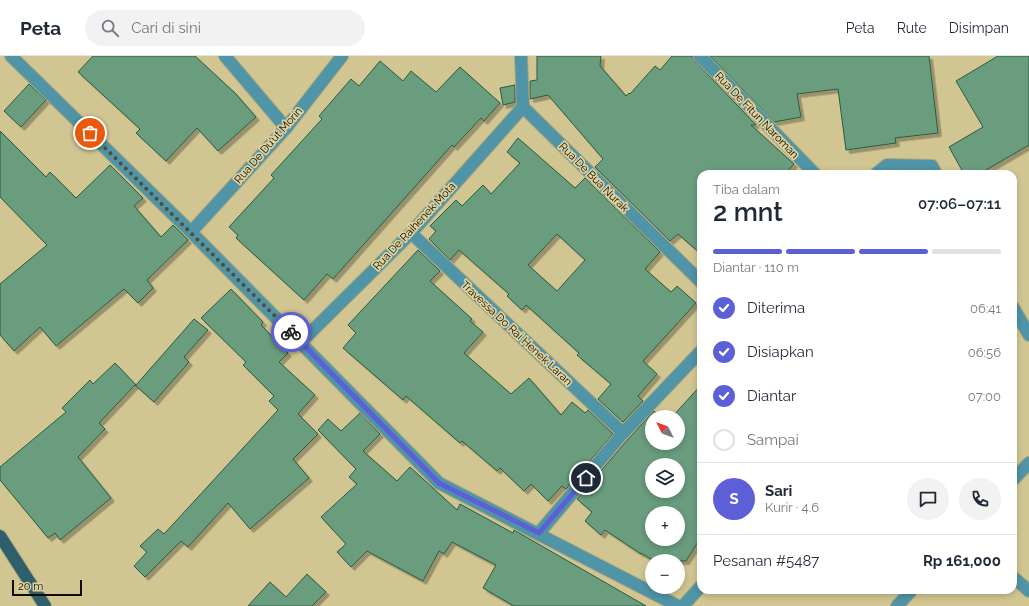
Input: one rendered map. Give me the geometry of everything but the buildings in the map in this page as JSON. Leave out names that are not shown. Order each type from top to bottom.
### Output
[{"type":"main road","points":[[0,536],[45,606]]},
{"type":"street","points":[[11,56],[191,232],[439,483],[539,533],[678,606]]},
{"type":"street","points":[[225,56],[286,128]]},
{"type":"street","name":"Rua De Du’ut Morin","points":[[191,232],[286,128],[342,56]]},
{"type":"street","points":[[521,56],[523,106]]},
{"type":"street","name":"Rua De Fitun Naroman","points":[[700,56],[811,170]]},
{"type":"street","name":"Rua De Raihenek Mota","points":[[301,342],[411,232],[523,106]]},
{"type":"street","name":"Rua De Bua Nurak","points":[[523,106],[697,278]]},
{"type":"street","points":[[881,170],[887,165],[932,166],[934,170]]},
{"type":"street","name":"Travessa Do Rai Henek Laran","points":[[411,232],[623,434]]},
{"type":"street","points":[[1017,314],[1029,335]]},
{"type":"street","points":[[539,533],[623,434],[697,355]]},
{"type":"street","points":[[1017,476],[1029,463]]},
{"type":"street","points":[[1017,580],[1029,591]]},
{"type":"street","points":[[683,606],[697,590]]},
{"type":"street","points":[[897,606],[908,594]]},
{"type":"way so far","points":[[90,133],[291,332]]},
{"type":"route","points":[[291,332],[439,483],[539,533],[586,478]]}]
